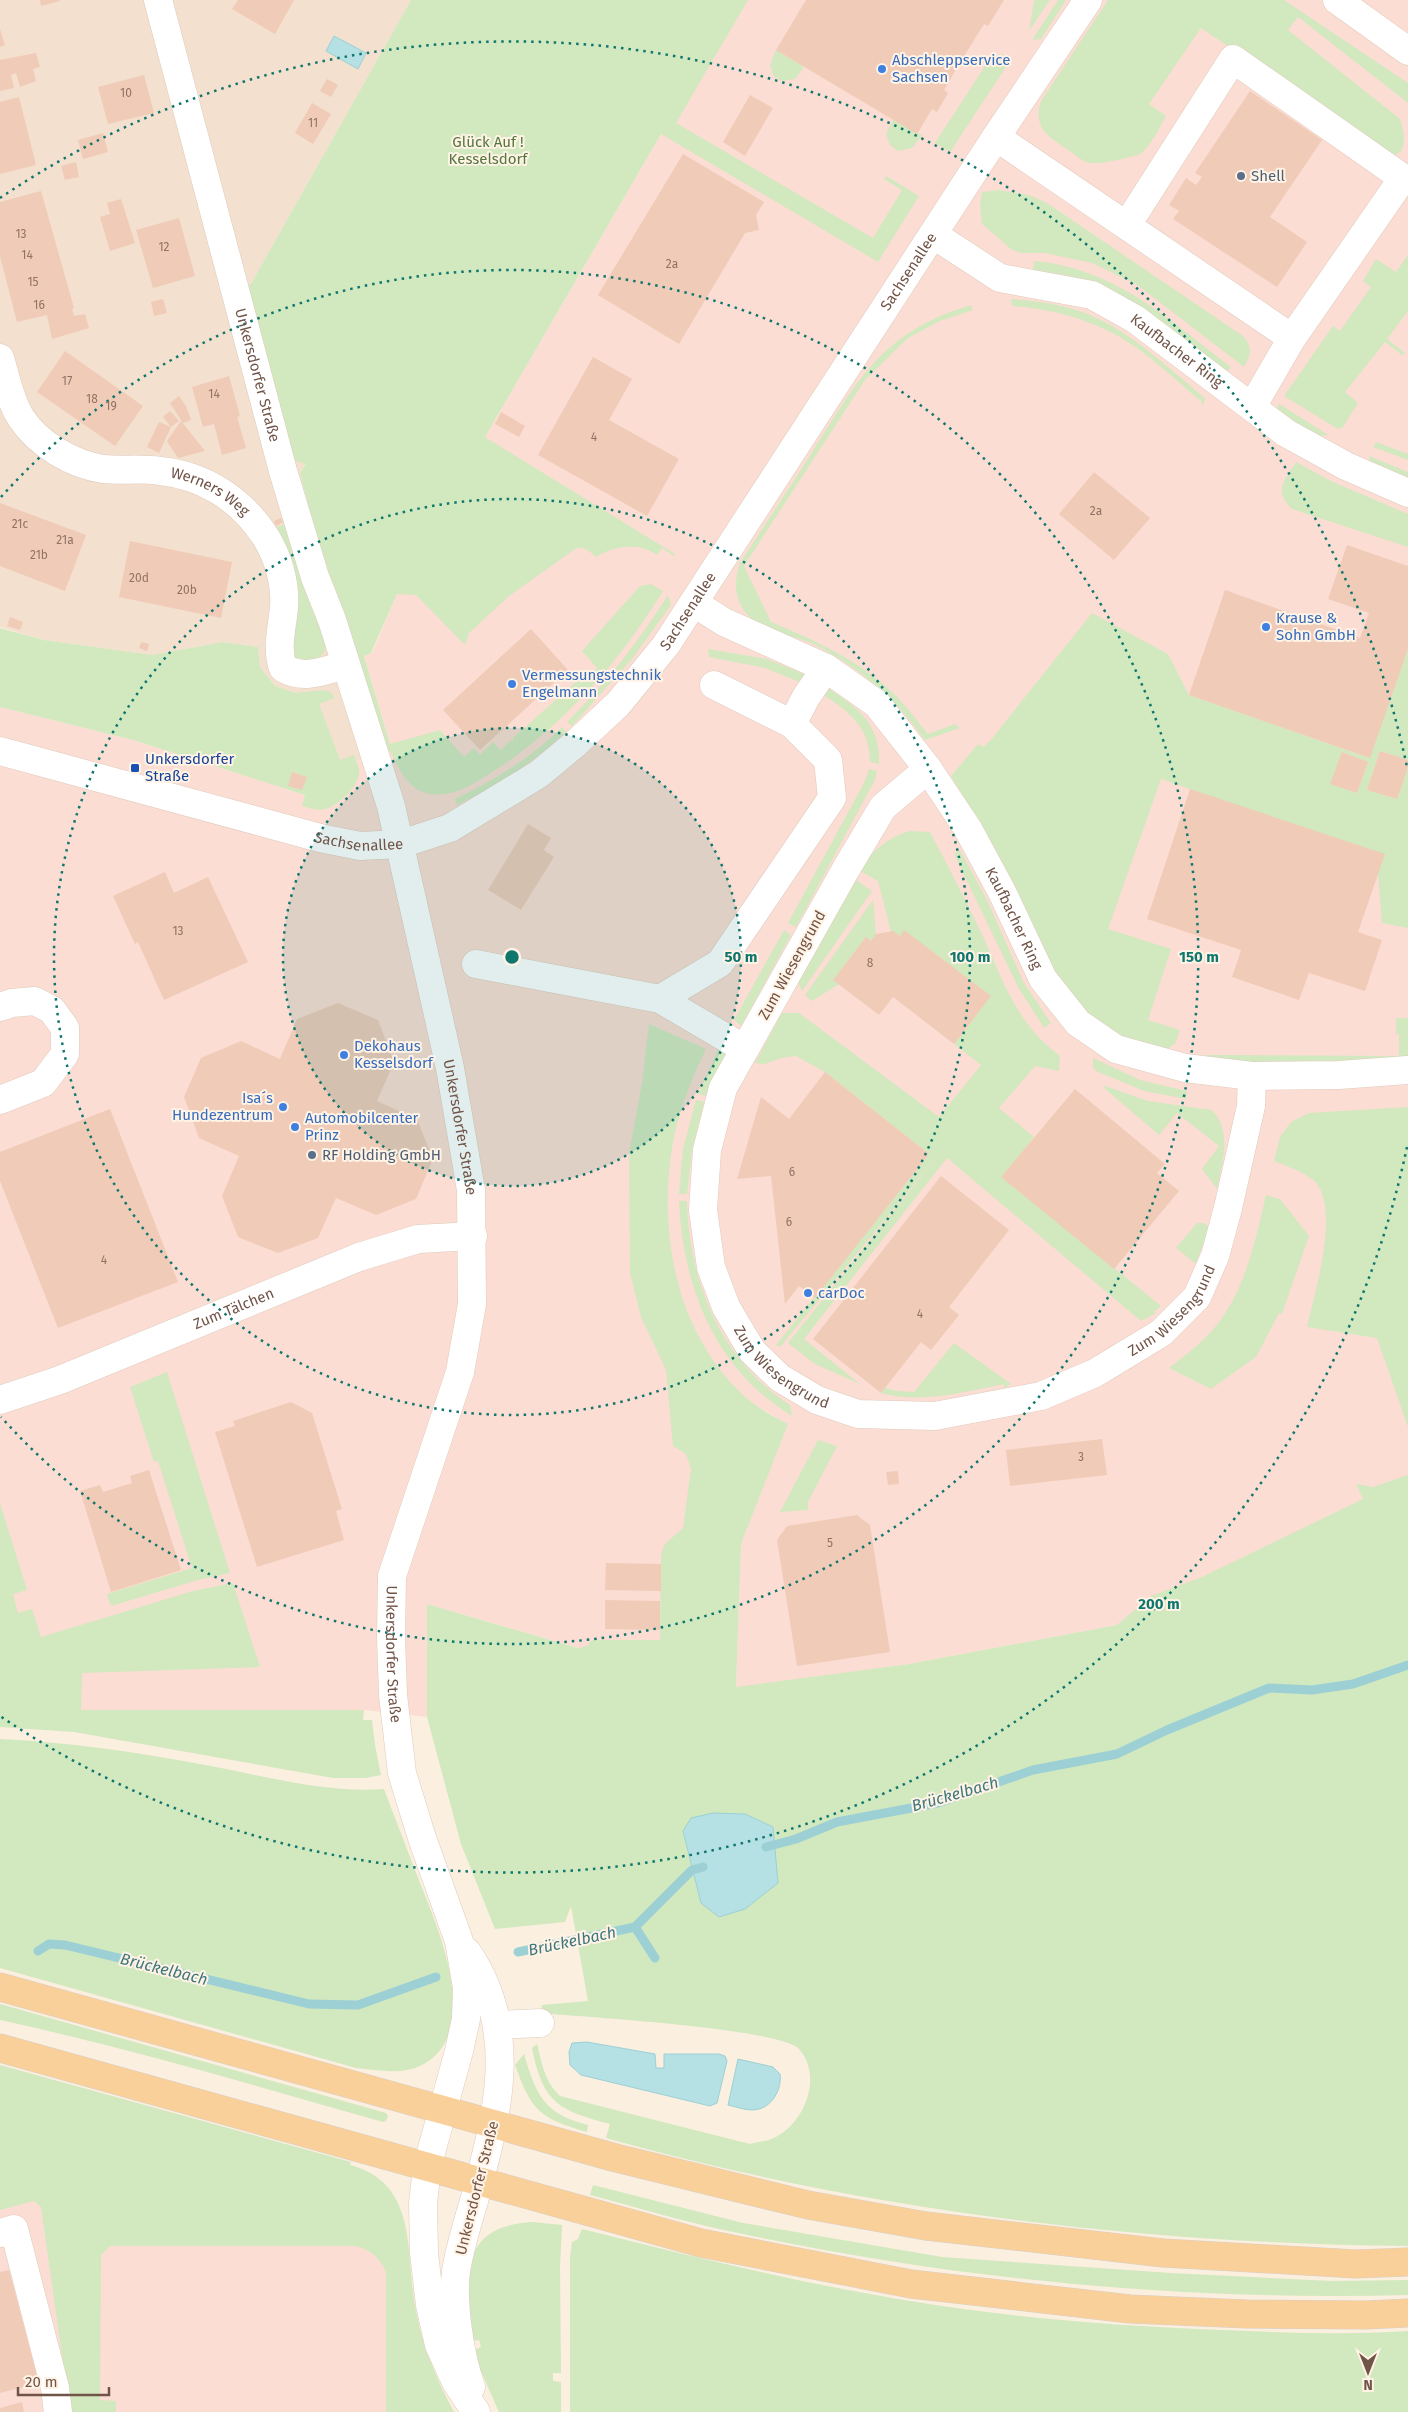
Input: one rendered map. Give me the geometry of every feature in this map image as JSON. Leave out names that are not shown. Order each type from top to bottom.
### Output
[{"type":"main road","points":[[0,1987],[616,2158],[808,2205],[926,2226],[1162,2253],[1356,2264],[1408,2262]]},
{"type":"main road","points":[[0,2048],[701,2243],[911,2284],[1130,2309],[1247,2314],[1366,2315],[1408,2313]]},
{"type":"street","name":"Unkersdorfer Straße","points":[[158,0],[283,470],[315,577],[332,620],[391,806],[401,844],[466,1148],[471,1190],[473,1236],[472,1304],[460,1372],[392,1576],[392,1594],[393,1695],[402,1773],[422,1838],[459,1941],[467,1988],[466,2018],[427,2167],[423,2203],[423,2228],[430,2305],[439,2345],[456,2382],[476,2412]]},
{"type":"street","name":"Sachsenallee","points":[[0,751],[320,838],[360,846],[401,844],[450,828],[539,774],[618,704],[666,645],[1088,0]]},
{"type":"street","points":[[1337,0],[1408,51]]},
{"type":"street","points":[[1127,225],[1233,59],[1403,178],[1292,338],[1252,407]]},
{"type":"street","points":[[996,138],[1292,338]]},
{"type":"street","name":"Kaufbacher Ring","points":[[934,235],[1000,278],[1092,295],[1118,309],[1135,319],[1286,433],[1346,466],[1408,493]]},
{"type":"street","name":"Werners Weg","points":[[0,358],[13,402],[22,419],[33,432],[56,452],[78,462],[102,468],[160,470],[182,475],[209,483],[228,496],[251,518],[265,536],[277,560],[282,581],[284,606],[279,647],[283,668],[300,675],[316,674],[345,664]]},
{"type":"street","name":"Kaufbacher Ring","points":[[694,603],[724,622],[826,668],[877,704],[928,769],[968,829],[1002,892],[1043,979],[1078,1023],[1116,1050],[1185,1068],[1252,1076],[1339,1075],[1408,1070]]},
{"type":"street","points":[[792,724],[806,697],[826,668]]},
{"type":"street","points":[[660,999],[720,964],[832,798],[828,760],[792,724],[714,685]]},
{"type":"street","name":"Zum Wiesengrund","points":[[928,769],[883,807],[723,1088],[707,1150],[703,1210],[712,1267],[726,1307],[752,1351],[780,1378],[817,1400],[858,1414],[935,1416],[1041,1396],[1095,1373],[1161,1333],[1197,1297],[1214,1256],[1228,1208],[1252,1106],[1252,1076]]},
{"type":"street","points":[[476,964],[660,999],[744,1050]]},
{"type":"street","points":[[0,1007],[12,1003],[35,1001],[52,1010],[64,1028],[64,1054],[43,1083],[0,1100]]},
{"type":"street","name":"Zum Tälchen","points":[[0,1400],[60,1380],[359,1257],[418,1239],[473,1236]]},
{"type":"street","name":"Unkersdorfer Straße","points":[[459,1941],[481,1972],[499,2025],[500,2064],[494,2124],[460,2252],[454,2303],[470,2383],[480,2412]]},
{"type":"street","points":[[499,2025],[540,2023]]},
{"type":"street","points":[[0,2233],[14,2229],[55,2388],[58,2412]]},
{"type":"shaded area","points":[[0,0],[411,0],[252,282],[245,290],[305,463],[300,473],[307,500],[305,513],[390,751],[339,767],[309,693],[296,693],[275,686],[260,667],[258,647],[223,642],[152,655],[44,640],[0,627]]},
{"type":"shaded area","points":[[739,0],[1408,0],[1408,1494],[1117,1625],[909,1664],[736,1688],[741,1544],[787,1424],[760,1408],[689,1680],[427,1604],[427,1717],[364,1710],[81,1710],[0,1668],[0,707],[133,740],[305,795],[339,767],[363,760],[390,744],[364,655],[372,653],[397,594],[485,437]]},
{"type":"shaded area","points":[[0,2147],[354,2181],[446,2412],[0,2412]]},
{"type":"green space","name":"Glück Auf ! Kesselsdorf","points":[[411,0],[748,0],[676,123],[873,238],[902,190],[884,179],[886,176],[919,196],[878,262],[661,134],[485,437],[675,554],[674,556],[662,548],[657,555],[642,548],[626,547],[610,550],[596,557],[584,549],[575,549],[509,596],[469,633],[465,645],[416,595],[397,594],[371,653],[364,656],[390,744],[440,730],[464,757],[474,748],[480,755],[493,742],[501,750],[578,680],[580,683],[597,668],[582,651],[640,586],[651,584],[663,591],[646,618],[608,669],[564,715],[540,737],[489,774],[467,787],[443,794],[426,793],[413,787],[396,764],[390,751],[385,753],[305,513],[307,500],[300,473],[305,464],[288,458],[245,290],[252,282]]},
{"type":"green space","points":[[1034,0],[1050,0],[1029,31]]},
{"type":"green space","points":[[1058,0],[1066,0],[1041,39],[1032,40]]},
{"type":"green space","points":[[1108,0],[1284,0],[1408,83],[1408,103],[1298,17],[1288,30],[1399,118],[1404,137],[1402,149],[1394,155],[1387,153],[1201,28],[1149,104],[1166,116],[1144,151],[1140,154],[1107,162],[1094,163],[1083,160],[1056,142],[1045,132],[1039,119],[1039,111],[1041,101]]},
{"type":"green space","points":[[776,50],[804,67],[795,79],[781,81],[773,75],[770,65]]},
{"type":"green space","points":[[999,54],[1012,58],[950,152],[935,143],[987,63]]},
{"type":"green space","points":[[893,120],[922,135],[912,148],[898,151],[890,145],[886,134]]},
{"type":"green space","points":[[999,190],[1029,195],[1047,203],[1243,336],[1250,347],[1248,359],[1244,367],[1136,284],[1092,263],[1045,253],[1021,253],[1012,250],[982,224],[980,206],[982,192]]},
{"type":"green space","points":[[1408,255],[1408,311],[1387,339],[1405,353],[1402,355],[1385,342],[1345,392],[1358,403],[1343,427],[1338,429],[1284,396],[1333,326],[1340,331],[1371,287],[1363,281],[1376,259],[1396,272]]},
{"type":"green space","points":[[1034,261],[1063,266],[1090,274],[1116,285],[1163,315],[1231,367],[1225,374],[1083,280],[1066,275],[1033,270]]},
{"type":"green space","points":[[1011,299],[1041,302],[1081,311],[1121,331],[1150,352],[1205,398],[1202,408],[1202,402],[1149,358],[1118,336],[1089,323],[1059,313],[1012,306]]},
{"type":"green space","points":[[971,305],[973,310],[940,321],[908,338],[865,380],[744,566],[771,622],[820,644],[866,671],[898,698],[928,734],[955,724],[960,728],[925,740],[902,711],[862,674],[815,645],[769,629],[752,619],[739,601],[736,583],[740,563],[843,403],[875,362],[893,345],[914,330],[940,316]]},
{"type":"green space","points":[[1278,403],[1328,435],[1313,436],[1278,414]]},
{"type":"green space","points":[[1376,442],[1408,454],[1408,460],[1373,447]]},
{"type":"green space","points":[[1369,456],[1408,472],[1408,480],[1371,466]]},
{"type":"green space","points":[[1296,462],[1331,481],[1408,514],[1408,547],[1292,509],[1283,496],[1282,486]]},
{"type":"green space","points":[[287,524],[327,645],[323,654],[310,663],[292,660],[274,528]]},
{"type":"green space","points":[[668,595],[671,605],[632,659],[572,726],[567,722],[621,661]]},
{"type":"green space","points":[[1092,613],[1168,654],[1189,695],[1369,758],[1408,649],[1408,760],[1380,751],[1367,790],[1397,799],[1408,767],[1408,928],[1382,923],[1378,875],[1190,789],[1161,779],[1108,929],[1171,949],[1148,1020],[1180,1030],[1175,1044],[1160,1053],[1121,1039],[1093,1020],[1051,970],[992,845],[951,776],[978,744],[983,747],[990,741]],"holes":[[[1342,752],[1368,762],[1357,793],[1331,784]]]},
{"type":"green space","points":[[0,628],[44,640],[152,655],[223,642],[258,647],[260,667],[275,686],[296,693],[323,690],[331,692],[334,698],[319,704],[340,760],[354,755],[359,769],[355,785],[336,804],[325,809],[313,809],[302,806],[305,795],[133,740],[0,707]]},
{"type":"green space","points":[[708,649],[767,659],[806,675],[802,683],[765,668],[709,657]]},
{"type":"green space","points":[[828,688],[866,718],[876,738],[879,750],[879,764],[870,762],[866,740],[857,722],[842,708],[823,695]]},
{"type":"green space","points":[[562,727],[566,731],[528,763],[501,781],[457,805],[455,799],[512,768],[538,749]]},
{"type":"green space","points":[[869,769],[877,771],[875,780],[796,927],[788,923],[864,783]]},
{"type":"green space","points":[[910,831],[930,832],[966,901],[1019,1012],[1030,1027],[1060,1056],[1059,1071],[1035,1066],[999,1108],[1034,1137],[1002,1177],[1161,1306],[1154,1312],[1156,1313],[1141,1321],[947,1158],[804,1339],[860,1384],[815,1364],[788,1343],[945,1147],[780,1347],[776,1345],[929,1154],[825,1072],[796,1056],[781,1058],[765,1064],[755,1063],[782,1013],[799,1013],[939,1117],[981,1065],[954,1044],[990,996],[904,931],[900,936],[891,932],[878,881],[860,871],[875,851],[887,841]]},
{"type":"green space","points":[[960,850],[987,900],[1024,983],[1051,1023],[1044,1028],[1018,987],[954,854]]},
{"type":"green space","points":[[856,880],[872,891],[802,991],[798,983]]},
{"type":"green space","points":[[873,900],[876,934],[871,941],[866,937],[833,980],[839,984],[812,1001],[805,995]]},
{"type":"green space","points":[[784,930],[791,935],[741,1026],[734,1020]]},
{"type":"green space","points":[[1396,1018],[1408,1018],[1408,1058],[1308,1063],[1207,1061],[1207,1055],[1399,1056],[1399,1034],[1396,1034]]},
{"type":"green space","points":[[649,1024],[706,1049],[682,1106],[673,1142],[669,1176],[668,1212],[671,1247],[678,1282],[689,1315],[704,1346],[724,1375],[754,1404],[788,1424],[741,1544],[736,1687],[909,1664],[1117,1625],[1151,1596],[1202,1577],[1363,1499],[1356,1484],[1373,1487],[1408,1475],[1408,2246],[1205,2238],[1104,2230],[1003,2218],[903,2203],[803,2185],[704,2163],[606,2138],[610,2124],[577,2114],[565,2108],[548,2093],[536,2066],[532,2048],[537,2044],[547,2079],[560,2096],[750,2144],[773,2138],[786,2130],[802,2110],[810,2085],[810,2072],[806,2060],[799,2049],[784,2042],[720,2029],[541,2013],[542,2005],[588,2001],[571,1906],[565,1922],[495,1929],[461,1844],[427,1717],[427,1604],[578,1648],[587,1646],[592,1640],[660,1640],[661,1554],[665,1544],[683,1528],[691,1469],[686,1454],[673,1446],[666,1370],[641,1317],[630,1273],[629,1154],[642,1083]],"holes":[[[683,1831],[745,1909],[719,1917],[701,1903]]]},
{"type":"green space","points":[[719,1048],[726,1053],[706,1096],[698,1094]]},
{"type":"green space","points":[[1093,1058],[1140,1080],[1187,1091],[1186,1099],[1144,1091],[1096,1071],[1093,1067]]},
{"type":"green space","points":[[1105,1086],[1148,1101],[1212,1110],[1222,1128],[1224,1138],[1223,1158],[1217,1189],[1202,1169],[1219,1146],[1177,1113],[1159,1135],[1103,1087]]},
{"type":"green space","points":[[696,1100],[704,1102],[692,1151],[687,1194],[679,1194],[683,1149]]},
{"type":"green space","points":[[1408,1107],[1408,1427],[1377,1338],[1307,1327],[1324,1250],[1325,1208],[1321,1191],[1312,1179],[1274,1161],[1280,1137],[1291,1122],[1309,1113]]},
{"type":"green space","points":[[1266,1195],[1280,1199],[1309,1236],[1282,1314],[1279,1313],[1256,1357],[1211,1389],[1169,1368],[1207,1336],[1230,1306],[1246,1270]]},
{"type":"green space","points":[[679,1201],[687,1201],[694,1261],[702,1289],[713,1316],[745,1366],[766,1387],[790,1405],[792,1416],[765,1397],[742,1375],[723,1350],[708,1324],[696,1295],[688,1265]]},
{"type":"green space","points":[[1197,1223],[1204,1223],[1209,1227],[1196,1264],[1176,1248]]},
{"type":"green space","points":[[954,1343],[1011,1384],[1004,1388],[1004,1384],[942,1396],[911,1397],[881,1393],[885,1388],[914,1392]]},
{"type":"green space","points":[[167,1372],[230,1573],[198,1580],[111,1606],[107,1594],[192,1568],[158,1461],[154,1462],[130,1387]]},
{"type":"green space","points":[[818,1440],[837,1446],[808,1502],[808,1510],[780,1512]]},
{"type":"green space","points":[[0,1503],[27,1590],[13,1594],[18,1613],[32,1609],[41,1637],[193,1591],[233,1583],[260,1667],[82,1673],[81,1710],[364,1710],[363,1720],[372,1720],[381,1775],[366,1778],[333,1778],[74,1732],[0,1727]]},
{"type":"green space","points":[[0,1739],[80,1745],[185,1761],[276,1779],[340,1789],[384,1789],[436,1923],[451,1978],[453,2005],[450,2030],[440,2051],[413,2069],[388,2071],[356,2068],[0,1968]]},
{"type":"green space","points":[[0,2004],[386,2113],[388,2116],[386,2121],[383,2122],[144,2055],[0,2020]]},
{"type":"green space","points":[[524,2054],[533,2081],[544,2101],[561,2115],[588,2125],[587,2132],[548,2117],[533,2103],[515,2065]]},
{"type":"green space","points":[[0,2065],[351,2162],[350,2165],[373,2175],[389,2189],[399,2206],[406,2227],[413,2294],[423,2341],[442,2389],[454,2412],[386,2412],[386,2272],[377,2258],[366,2250],[356,2246],[110,2246],[101,2255],[100,2400],[116,2401],[116,2412],[70,2412],[41,2207],[34,2201],[0,2210]]},
{"type":"green space","points":[[593,2185],[743,2223],[942,2257],[1171,2273],[1332,2281],[1408,2280],[1408,2295],[1324,2296],[1157,2290],[1074,2284],[908,2264],[825,2250],[685,2221],[590,2195]]},
{"type":"green space","points":[[533,2222],[562,2225],[560,2268],[561,2373],[553,2373],[553,2381],[561,2382],[561,2412],[499,2412],[480,2369],[475,2350],[481,2347],[479,2340],[473,2341],[469,2298],[471,2261],[478,2246],[489,2234],[507,2226]]},
{"type":"green space","points":[[582,2229],[704,2259],[827,2286],[910,2301],[988,2312],[1105,2324],[1269,2332],[1362,2333],[1408,2331],[1408,2412],[570,2412],[570,2257],[572,2242],[578,2239]]},
{"type":"water","points":[[334,36],[366,53],[358,69],[326,51]]},
{"type":"water","points":[[713,1813],[745,1814],[773,1827],[778,1883],[745,1909],[719,1917],[701,1903],[683,1831],[691,1818]]},
{"type":"water","points":[[587,2042],[655,2054],[656,2068],[664,2068],[664,2054],[719,2054],[725,2056],[727,2061],[717,2103],[710,2106],[581,2075],[570,2065],[569,2052],[572,2043]]},
{"type":"water","points":[[738,2059],[773,2067],[780,2074],[778,2090],[769,2104],[759,2109],[751,2110],[728,2105]]},
{"type":"building","points":[[40,0],[60,0],[60,1],[41,6]]},
{"type":"building","points":[[238,0],[294,0],[275,34],[232,9]]},
{"type":"building","name":"Abschleppservice Sachsen","points":[[806,0],[1004,0],[988,26],[984,24],[955,71],[944,90],[948,93],[937,112],[932,109],[917,134],[776,50]]},
{"type":"building","points":[[0,29],[5,45],[0,47]]},
{"type":"building","points":[[36,53],[40,67],[33,69],[36,81],[20,87],[16,73],[11,75],[14,88],[0,91],[0,60]]},
{"type":"building","points":[[144,75],[154,113],[108,124],[98,87]]},
{"type":"building","points":[[327,79],[338,85],[331,97],[320,91]]},
{"type":"building","points":[[1250,91],[1322,140],[1270,217],[1307,242],[1277,287],[1173,219],[1179,211],[1169,205],[1186,178],[1196,185],[1202,177],[1195,173]]},
{"type":"building","points":[[750,95],[773,108],[745,156],[723,142]]},
{"type":"building","points":[[19,97],[36,165],[0,174],[0,102]]},
{"type":"building","points":[[312,103],[331,114],[313,144],[295,133]]},
{"type":"building","points":[[103,133],[108,152],[83,159],[78,140]]},
{"type":"building","points":[[683,154],[764,202],[756,215],[759,230],[745,233],[679,344],[598,295]]},
{"type":"building","points":[[76,162],[79,177],[65,180],[61,166]]},
{"type":"building","points":[[41,191],[74,308],[72,309],[74,316],[85,314],[89,328],[52,339],[47,315],[17,322],[0,256],[0,202]]},
{"type":"building","points":[[121,199],[135,243],[110,251],[100,217],[110,214],[107,203]]},
{"type":"building","points":[[179,218],[195,276],[153,288],[136,230]]},
{"type":"building","points":[[163,299],[167,313],[154,316],[151,302]]},
{"type":"building","points":[[65,351],[143,406],[115,446],[37,392]]},
{"type":"building","points":[[593,357],[632,379],[609,420],[679,459],[647,516],[538,455]]},
{"type":"building","points":[[229,376],[240,416],[237,417],[246,448],[222,455],[214,424],[203,427],[192,387]]},
{"type":"building","points":[[179,396],[186,406],[191,420],[183,423],[170,403]]},
{"type":"building","points":[[170,411],[179,421],[171,427],[163,417]]},
{"type":"building","points":[[501,412],[525,426],[519,437],[495,424]]},
{"type":"building","points":[[181,421],[205,451],[178,458],[167,441]]},
{"type":"building","points":[[159,422],[171,427],[159,453],[147,447]]},
{"type":"building","points":[[1094,472],[1150,518],[1114,560],[1059,514]]},
{"type":"building","points":[[0,503],[86,535],[65,591],[0,566]]},
{"type":"building","points":[[281,518],[283,522],[276,526],[274,521]]},
{"type":"building","points":[[130,541],[232,562],[221,618],[119,597]]},
{"type":"building","points":[[1347,545],[1408,566],[1408,649],[1370,758],[1189,695],[1225,590],[1360,638],[1369,613],[1328,599]]},
{"type":"building","points":[[10,617],[23,622],[20,630],[7,626]]},
{"type":"building","name":"Vermessungstechnik Engelmann","points":[[531,629],[568,670],[480,750],[443,710]]},
{"type":"building","points":[[141,642],[149,644],[147,651],[139,648]]},
{"type":"building","points":[[1380,751],[1408,760],[1408,767],[1397,799],[1367,790]]},
{"type":"building","points":[[1342,752],[1368,762],[1357,793],[1330,784]]},
{"type":"building","points":[[292,772],[307,777],[302,790],[288,786]]},
{"type":"building","points":[[1190,789],[1385,854],[1358,932],[1382,940],[1365,991],[1309,973],[1299,1000],[1232,977],[1241,950],[1147,919]]},
{"type":"building","points":[[528,824],[551,838],[544,850],[554,857],[521,910],[488,890]]},
{"type":"building","points":[[165,872],[174,893],[208,877],[248,962],[164,1000],[138,942],[135,944],[113,896]]},
{"type":"building","points":[[904,930],[991,996],[954,1044],[893,997],[879,1015],[833,980],[866,937],[871,941],[876,934],[893,931],[900,936]]},
{"type":"building","points":[[338,1003],[378,1020],[394,1062],[377,1101],[417,1119],[433,1159],[416,1199],[376,1215],[336,1198],[318,1238],[278,1253],[238,1237],[222,1196],[239,1156],[199,1138],[184,1097],[201,1058],[241,1041],[280,1059],[297,1019]]},
{"type":"building","points":[[825,1072],[929,1154],[815,1298],[799,1286],[785,1304],[771,1176],[737,1179],[761,1097],[789,1119]]},
{"type":"building","points":[[1075,1089],[1165,1164],[1157,1173],[1179,1191],[1114,1269],[1001,1177]]},
{"type":"building","points":[[110,1109],[178,1282],[58,1328],[0,1181],[0,1152]]},
{"type":"building","points":[[941,1176],[1009,1230],[949,1307],[959,1315],[931,1350],[921,1342],[881,1393],[813,1339]]},
{"type":"building","points":[[291,1402],[312,1413],[342,1509],[336,1511],[344,1540],[257,1567],[215,1432],[235,1426],[233,1421]]},
{"type":"building","points":[[1102,1439],[1107,1475],[1010,1486],[1006,1450]]},
{"type":"building","points":[[149,1470],[181,1570],[111,1592],[80,1491],[100,1485],[103,1492],[132,1483],[130,1476]]},
{"type":"building","points":[[898,1471],[899,1484],[888,1485],[886,1472]]},
{"type":"building","points":[[857,1515],[870,1525],[890,1652],[797,1666],[777,1540],[787,1526]]},
{"type":"building","points":[[606,1563],[661,1564],[661,1591],[605,1590]]},
{"type":"building","points":[[605,1600],[660,1601],[660,1630],[605,1629]]},
{"type":"building","points":[[9,2270],[39,2383],[0,2393],[0,2272]]},
{"type":"building","points":[[22,2402],[24,2412],[0,2412],[0,2408]]},
{"type":"waterway","name":"Brückelbach","points":[[766,1847],[796,1839],[837,1822],[938,1803],[1033,1770],[1117,1754],[1167,1730],[1269,1688],[1312,1690],[1353,1684],[1408,1665]]},
{"type":"waterway","name":"Brückelbach","points":[[518,1952],[635,1927],[692,1870],[703,1867]]},
{"type":"waterway","points":[[635,1927],[655,1958]]},
{"type":"waterway","name":"Brückelbach","points":[[38,1951],[49,1944],[65,1945],[309,2004],[358,2005],[436,1977]]},
{"type":"place","name":"Abschleppservice Sachsen","points":[[882,69]]},
{"type":"place","name":"Shell","points":[[1241,176]]},
{"type":"place","name":"Krause & Sohn GmbH","points":[[1266,627]]},
{"type":"place","name":"Vermessungstechnik Engelmann","points":[[512,684]]},
{"type":"place","name":"Unkersdorfer Straße","points":[[135,768]]},
{"type":"place","name":"Dekohaus Kesselsdorf","points":[[344,1055]]},
{"type":"place","name":"Isa´s Hundezentrum","points":[[283,1107]]},
{"type":"place","name":"Automobilcenter Prinz","points":[[295,1127]]},
{"type":"place","name":"RF Holding GmbH","points":[[312,1155]]},
{"type":"place","name":"carDoc","points":[[808,1293]]}]
